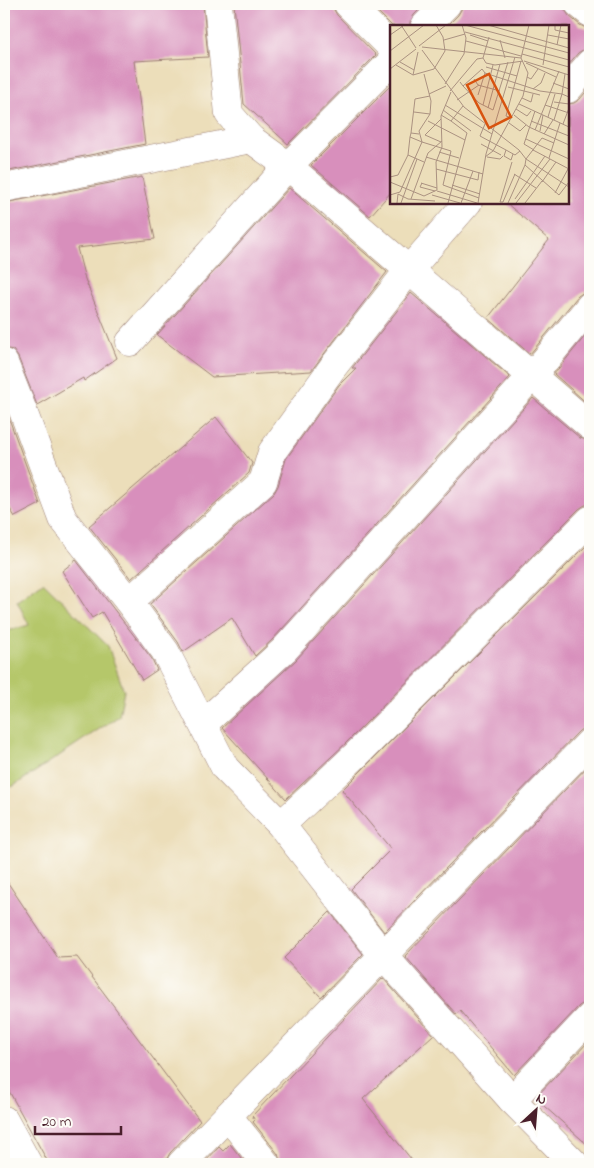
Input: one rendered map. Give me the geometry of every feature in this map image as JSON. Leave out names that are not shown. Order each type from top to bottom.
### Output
[{"type":"street","points":[[218,4],[229,114],[251,139],[288,166],[590,426]]},
{"type":"street","points":[[348,4],[390,46]]},
{"type":"street","points":[[426,25],[447,4]]},
{"type":"street","points":[[580,4],[590,13]]},
{"type":"street","points":[[130,342],[288,166],[390,63]]},
{"type":"street","points":[[569,88],[590,64]]},
{"type":"street","points":[[4,188],[251,139]]},
{"type":"street","points":[[129,602],[263,482],[272,452],[333,367],[409,270],[466,204]]},
{"type":"street","points":[[203,724],[284,650],[532,376],[590,306]]},
{"type":"street","points":[[4,363],[14,415],[63,519],[165,651],[225,768],[281,826],[383,955],[512,1100],[575,1164]]},
{"type":"street","points":[[281,826],[358,754],[590,520]]},
{"type":"street","points":[[181,1164],[590,742]]},
{"type":"street","points":[[512,1100],[590,1017]]},
{"type":"street","points":[[228,1116],[266,1164]]},
{"type":"street","points":[[4,1120],[28,1164]]},
{"type":"green space","points":[[43,582],[108,646],[124,691],[119,716],[12,787],[4,779],[4,632],[29,625],[17,601]]},
{"type":"building","points":[[4,4],[203,4],[208,57],[134,61],[145,144],[4,172]]},
{"type":"building","points":[[234,4],[333,4],[337,15],[376,55],[288,144],[244,104]]},
{"type":"building","points":[[370,4],[425,4],[414,15],[410,25],[391,25]]},
{"type":"building","points":[[462,4],[561,4],[569,16],[590,30],[590,48],[578,53],[569,64],[569,25],[448,25],[462,8]]},
{"type":"building","points":[[390,86],[390,193],[370,216],[311,165]]},
{"type":"building","points":[[590,87],[590,291],[578,296],[530,354],[488,318],[549,240],[507,204],[569,204],[569,104],[580,99]]},
{"type":"building","points":[[142,177],[155,239],[77,248],[85,279],[117,358],[84,381],[83,378],[37,405],[18,357],[13,350],[4,348],[4,203]]},
{"type":"building","points":[[289,188],[387,272],[311,371],[212,377],[157,335]]},
{"type":"building","points":[[411,293],[510,377],[273,639],[255,656],[232,618],[183,652],[178,642],[150,604],[274,493],[286,459],[339,385],[356,368],[352,368]]},
{"type":"building","points":[[590,330],[590,406],[554,374]]},
{"type":"building","points":[[533,398],[580,438],[590,441],[590,505],[585,505],[579,509],[346,743],[286,799],[222,728],[296,660]]},
{"type":"building","points":[[4,405],[40,504],[15,517],[4,499]]},
{"type":"building","points":[[216,417],[252,463],[249,473],[131,579],[89,526]]},
{"type":"building","points":[[590,542],[590,727],[585,727],[579,731],[384,932],[351,889],[391,849],[342,790]]},
{"type":"building","points":[[76,560],[152,659],[157,670],[142,680],[102,612],[92,618],[62,571]]},
{"type":"building","points":[[590,764],[590,1002],[585,1002],[579,1006],[514,1075],[460,1011],[456,1014],[405,956]]},
{"type":"building","points":[[4,877],[58,958],[77,957],[200,1121],[170,1153],[166,1164],[49,1164],[4,1082]]},
{"type":"building","points":[[330,912],[363,954],[321,997],[284,958]]},
{"type":"building","points":[[383,978],[433,1035],[363,1099],[415,1164],[281,1164],[278,1154],[253,1122],[255,1120],[252,1116]]},
{"type":"building","points":[[590,1040],[590,1147],[535,1098]]},
{"type":"building","points":[[230,1144],[246,1164],[203,1164],[219,1147],[223,1151]]}]
